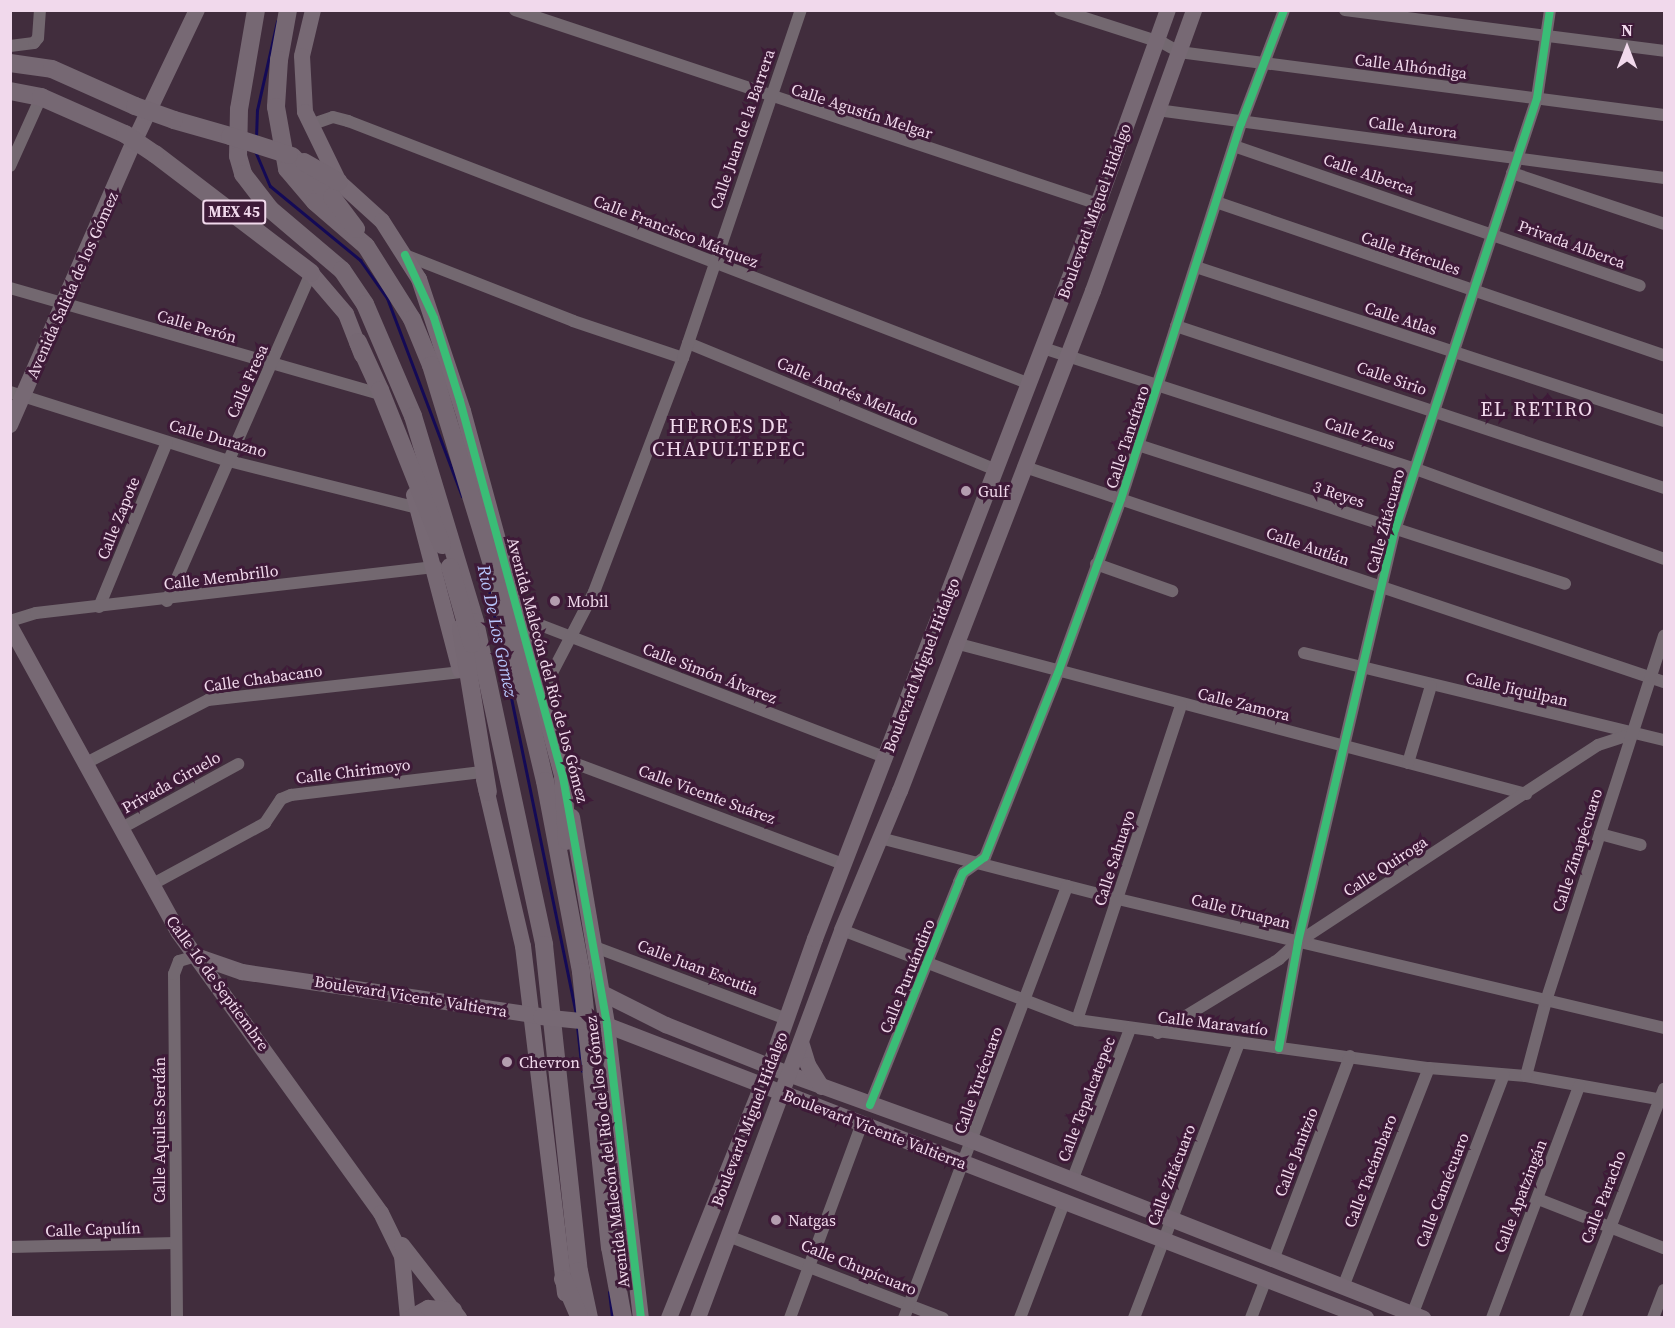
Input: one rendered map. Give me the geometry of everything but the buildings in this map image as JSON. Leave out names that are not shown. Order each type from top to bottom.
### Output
[{"type":"main road","name":"Avenida Salida de los Gómez","points":[[10,425],[17,394],[64,305],[129,139],[196,10]]},
{"type":"main road","points":[[256,10],[239,109],[238,156],[243,174],[270,209],[342,270],[365,304],[413,416],[452,539],[477,632],[544,945],[579,1271],[589,1317]]},
{"type":"main road","name":"Avenida Malecón del Río de los Gómez","points":[[288,10],[279,60],[276,107],[287,169],[315,202],[366,246],[403,303],[431,365],[484,529],[545,781],[588,1015],[610,1247],[623,1317]]},
{"type":"main road","name":"Avenida Malecón del Río de los Gómez","points":[[313,10],[304,41],[301,70],[303,105],[310,125],[339,182],[382,221],[405,255],[434,318],[542,692],[563,777],[595,947],[641,1317]]},
{"type":"main road","name":"Boulevard Miguel Hidalgo","points":[[672,1311],[763,1086],[843,864],[884,764],[1030,384],[1168,10]]},
{"type":"main road","name":"Boulevard Miguel Hidalgo","points":[[698,1317],[791,1075],[801,1041],[842,930],[1067,357],[1194,10]]},
{"type":"main road","points":[[10,63],[52,69],[135,106],[291,156],[339,182]]},
{"type":"main road","name":"MEX 45","points":[[10,91],[41,97],[155,154],[311,273],[341,306],[357,342],[418,508],[443,567],[480,772],[488,792],[521,934],[537,1016],[563,1279],[570,1317]]},
{"type":"main road","points":[[291,156],[344,212],[366,246]]},
{"type":"main road","points":[[357,342],[380,390],[472,644],[520,865],[532,888]]},
{"type":"main road","points":[[452,539],[462,630],[488,792]]},
{"type":"main road","name":"Calle 16 de Septiembre","points":[[10,626],[151,885],[196,956],[339,1150],[396,1240],[457,1314]]},
{"type":"main road","points":[[880,838],[872,826],[884,764]]},
{"type":"main road","points":[[563,777],[573,935]]},
{"type":"main road","name":"Boulevard Vicente Valtierra","points":[[196,956],[242,972],[604,1024],[1165,1238],[1266,1279],[1334,1312],[1366,1317]]},
{"type":"main road","name":"Boulevard Vicente Valtierra","points":[[602,993],[637,1012],[791,1075],[973,1141],[1415,1316]]},
{"type":"main road","points":[[628,1032],[627,1022],[637,1012]]},
{"type":"main road","points":[[745,1056],[780,1039]]},
{"type":"main road","points":[[801,1041],[808,1065],[822,1087]]},
{"type":"main road","points":[[775,1116],[796,1109],[827,1109]]},
{"type":"main road","points":[[396,1240],[405,1272],[409,1317],[428,1308],[457,1314]]},
{"type":"main road","points":[[563,1279],[580,1317]]},
{"type":"main road","points":[[638,1296],[655,1312],[672,1311]]},
{"type":"street","points":[[10,46],[33,43],[40,32],[40,10]]},
{"type":"street","name":"Calle Agustín Melgar","points":[[515,10],[771,98],[1098,204]]},
{"type":"street","name":"Calle Juan de la Barrera","points":[[542,692],[573,636],[683,358],[713,263],[801,10]]},
{"type":"street","name":"Calle Alhóndiga","points":[[1060,10],[1157,40],[1179,52],[1665,115]]},
{"type":"street","name":"Calle Tancítaro","points":[[977,863],[986,856],[1058,673],[1121,499],[1241,124],[1266,64],[1284,10]]},
{"type":"street","points":[[1345,10],[1665,51]]},
{"type":"street","name":"Calle Zitácuaro","points":[[1279,1048],[1298,942],[1395,530],[1432,409],[1537,98],[1550,10]]},
{"type":"street","points":[[10,166],[41,97]]},
{"type":"street","name":"Calle Aurora","points":[[1157,110],[1241,124],[1518,156],[1665,178]]},
{"type":"street","name":"Calle Francisco Márquez","points":[[310,125],[340,118],[1030,384]]},
{"type":"street","name":"Calle Alberca","points":[[1234,146],[1493,233]]},
{"type":"street","points":[[1512,173],[1665,224]]},
{"type":"street","name":"Calle Hércules","points":[[1216,202],[1473,292],[1665,355]]},
{"type":"street","name":"Privada Alberca","points":[[1493,233],[1640,286]]},
{"type":"street","points":[[405,255],[573,321],[683,358]]},
{"type":"street","name":"Calle Atlas","points":[[1196,267],[1665,421]]},
{"type":"street","name":"Calle Fresa","points":[[167,601],[311,273]]},
{"type":"street","name":"Calle Perón","points":[[10,288],[375,393]]},
{"type":"street","name":"Calle Sirio","points":[[1176,326],[1665,488]]},
{"type":"street","name":"Calle Andrés Mellado","points":[[688,343],[996,470]]},
{"type":"street","name":"Calle Zeus","points":[[1043,348],[1413,468],[1665,559]]},
{"type":"street","name":"Calle Durazno","points":[[17,394],[229,461],[418,508]]},
{"type":"street","name":"Calle Zapote","points":[[99,608],[167,442]]},
{"type":"street","name":"3 Reyes","points":[[1138,445],[1565,584]]},
{"type":"street","name":"Calle Autlán","points":[[1024,467],[1665,682]]},
{"type":"street","points":[[1096,564],[1172,591]]},
{"type":"street","name":"Calle Membrillo","points":[[10,621],[27,615],[167,601],[443,567]]},
{"type":"street","name":"Calle Simón Álvarez","points":[[522,618],[573,636],[884,764]]},
{"type":"street","name":"Calle Zinapécuaro","points":[[1526,1076],[1546,1001],[1665,636]]},
{"type":"street","name":"Calle Zamora","points":[[955,643],[1181,706],[1343,745],[1526,794]]},
{"type":"street","name":"Calle Jiquilpan","points":[[1304,653],[1431,686],[1665,740]]},
{"type":"street","name":"Calle Chabacano","points":[[84,764],[208,700],[461,672]]},
{"type":"street","points":[[1408,763],[1431,686]]},
{"type":"street","name":"Calle Sahuayo","points":[[1077,1020],[1181,706]]},
{"type":"street","name":"Calle Quiroga","points":[[1158,1033],[1245,981],[1298,942],[1598,745],[1634,733]]},
{"type":"street","name":"Calle Vicente Suárez","points":[[558,757],[843,864]]},
{"type":"street","name":"Privada Ciruelo","points":[[120,829],[238,764]]},
{"type":"street","name":"Calle Chirimoyo","points":[[151,885],[265,823],[281,799],[291,795],[480,772]]},
{"type":"street","points":[[1600,834],[1641,845]]},
{"type":"street","name":"Calle Uruapan","points":[[880,838],[1118,899],[1665,1028]]},
{"type":"street","name":"Calle Puruándiro","points":[[870,1105],[963,873],[977,863]]},
{"type":"street","name":"Calle Yurécuaro","points":[[904,1317],[973,1141],[1067,886]]},
{"type":"street","name":"Calle Maravatío","points":[[842,930],[1077,1020],[1158,1033],[1429,1068],[1526,1076],[1579,1086],[1662,1096]]},
{"type":"street","name":"Calle Juan Escutia","points":[[595,947],[787,1019]]},
{"type":"street","name":"Calle Aquiles Serdán","points":[[177,1317],[175,968],[185,958],[196,956]]},
{"type":"street","name":"Calle Tepalcatepec","points":[[1072,1180],[1130,1029]]},
{"type":"street","name":"Calle Zitácuaro","points":[[1134,1317],[1239,1043]]},
{"type":"street","name":"Calle Janitzio","points":[[1273,1260],[1350,1056]]},
{"type":"street","name":"Calle Tacámbaro","points":[[1343,1287],[1429,1068]]},
{"type":"street","name":"Calle Camécuaro","points":[[1415,1316],[1504,1075]]},
{"type":"street","name":"Calle Apatzingán","points":[[1492,1317],[1579,1086]]},
{"type":"street","name":"Calle Paracho","points":[[1575,1317],[1609,1225],[1662,1096]]},
{"type":"street","points":[[790,1317],[862,1123]]},
{"type":"street","points":[[1538,1199],[1665,1248]]},
{"type":"street","points":[[1020,1317],[1065,1200]]},
{"type":"street","name":"Calle Chupícuaro","points":[[728,1236],[810,1264],[943,1317]]},
{"type":"street","name":"Calle Capulín","points":[[10,1247],[176,1243]]},
{"type":"street","points":[[1251,1317],[1266,1279]]},
{"type":"street","points":[[1653,1317],[1665,1290]]},
{"type":"waterway","name":"Rio De Los Gomez","points":[[256,138],[257,110],[277,21]]},
{"type":"waterway","name":"Rio De Los Gomez","points":[[255,151],[270,186],[360,260],[387,298],[462,496]]},
{"type":"waterway","name":"Rio De Los Gomez","points":[[485,571],[576,1014]]},
{"type":"waterway","name":"Rio De Los Gomez","points":[[577,1026],[582,1071]]},
{"type":"waterway","name":"Rio De Los Gomez","points":[[609,1292],[612,1318]]},
{"type":"cycle path","points":[[870,1105],[959,882],[963,873],[985,857],[1058,673],[1121,499],[1241,124],[1284,10]]},
{"type":"cycle path","points":[[1279,1048],[1298,942],[1395,530],[1537,98],[1550,10]]},
{"type":"cycle path","points":[[405,255],[434,318],[460,401],[563,777],[607,1025],[641,1318]]},
{"type":"place","name":"Gulf","points":[[966,491]]},
{"type":"place","name":"Mobil","points":[[555,601]]},
{"type":"place","name":"Chevron","points":[[507,1062]]},
{"type":"place","name":"Natgas","points":[[776,1220]]},
{"type":"district","name":"EL RETIRO","points":[[1537,409]]},
{"type":"district","name":"HEROES DE CHAPULTEPEC","points":[[729,438]]}]
